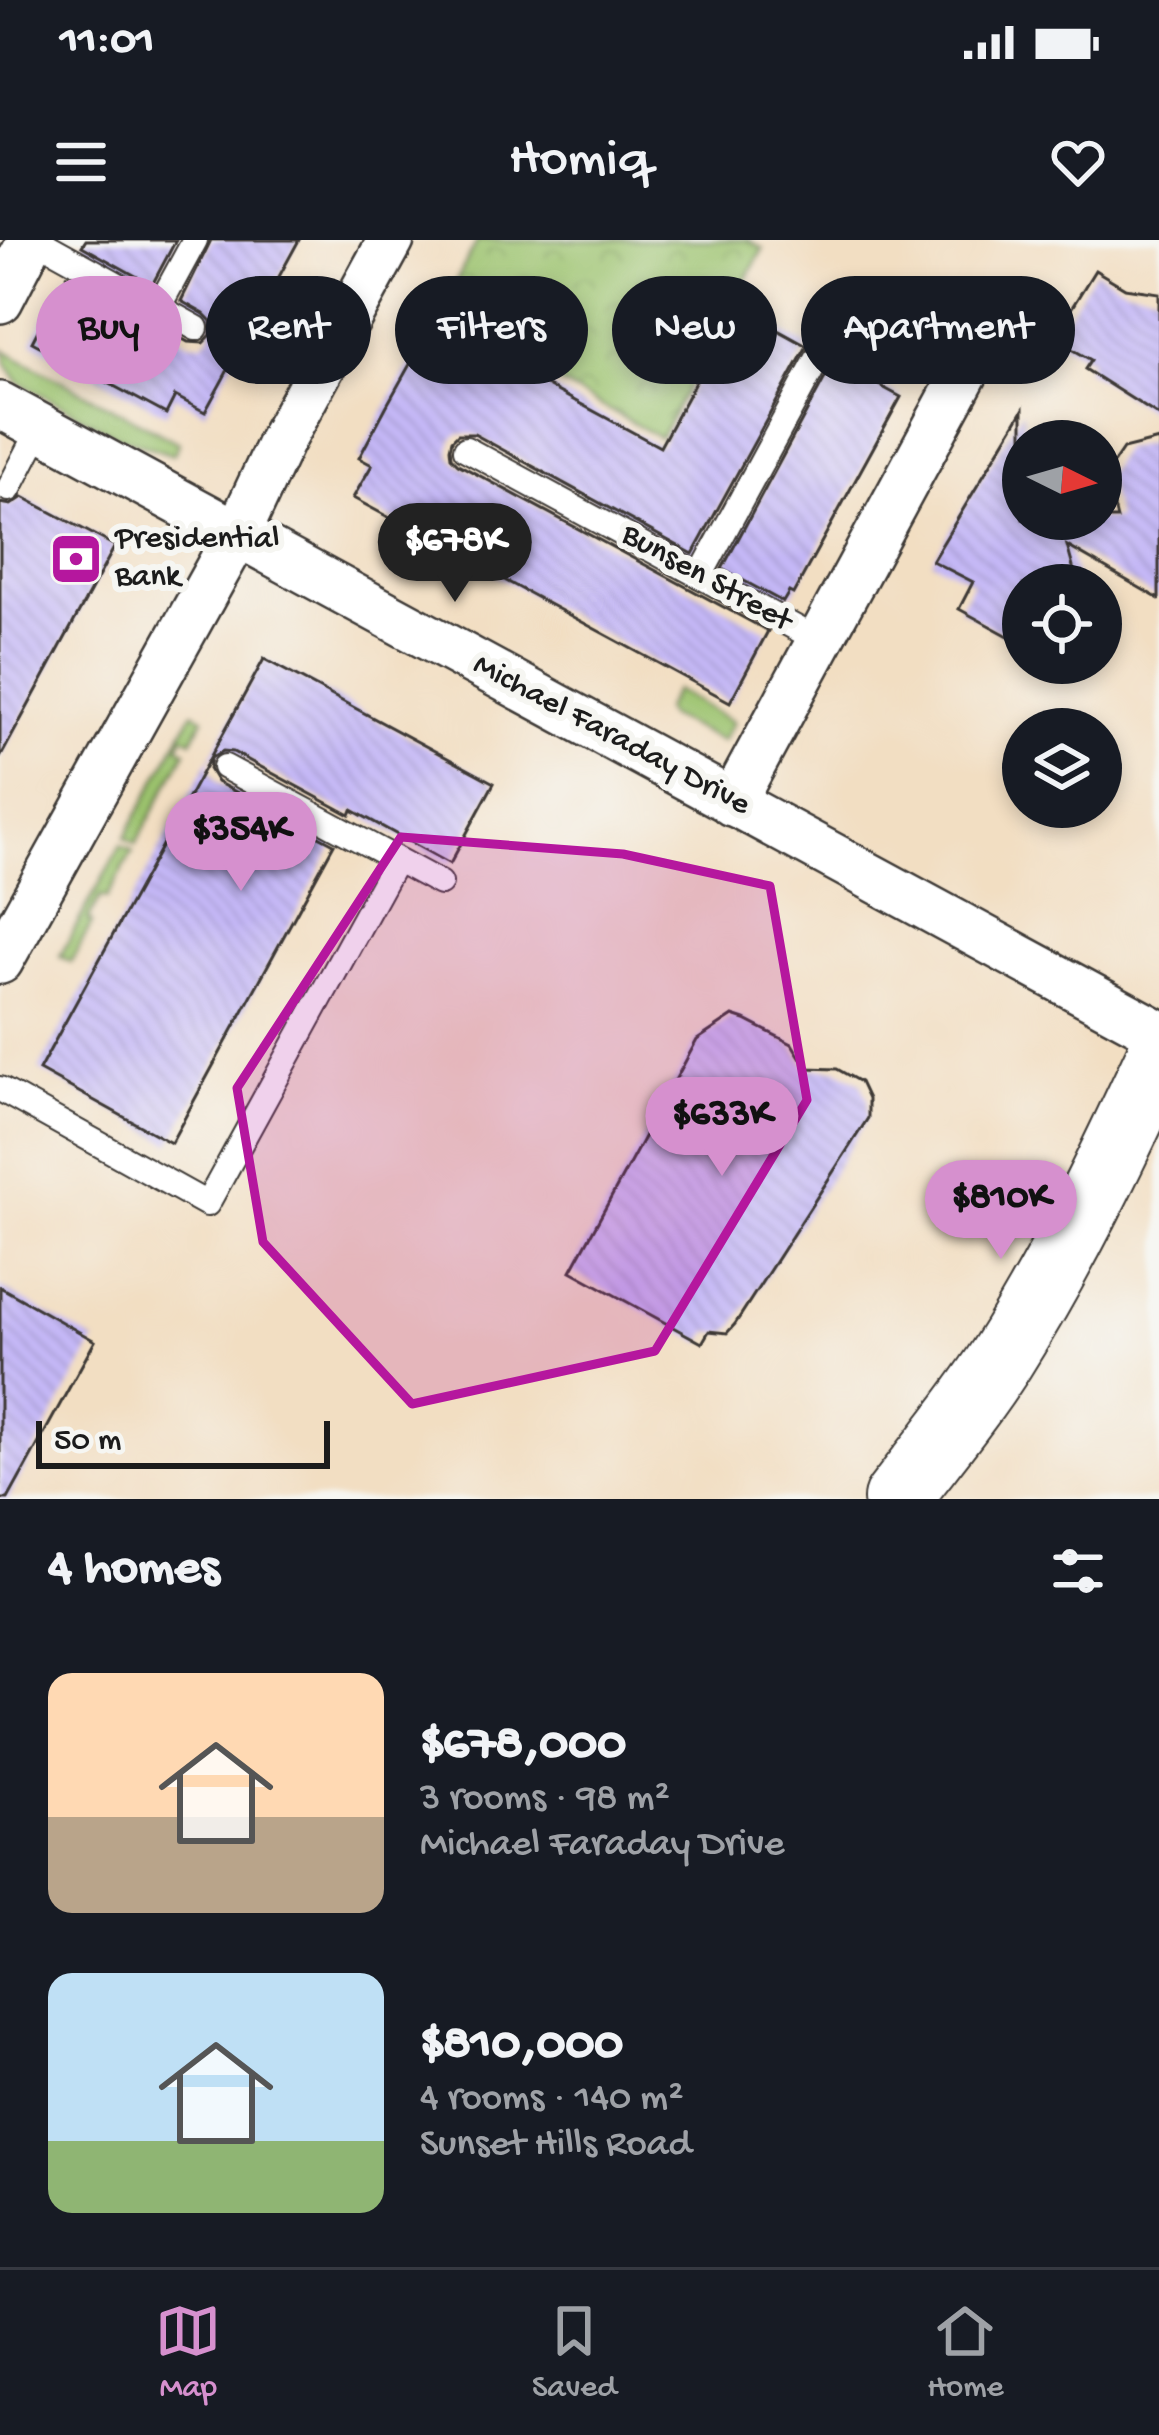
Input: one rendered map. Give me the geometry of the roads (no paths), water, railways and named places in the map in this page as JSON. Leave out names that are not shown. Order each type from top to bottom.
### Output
[{"type":"main road","points":[[897,1499],[998,1363],[1048,1282],[1159,1058]]},
{"type":"street","points":[[0,300],[34,240]]},
{"type":"street","points":[[0,962],[238,533],[281,441],[391,240]]},
{"type":"street","name":"Bunsen Street","points":[[733,802],[959,384]]},
{"type":"street","name":"Michael Faraday Drive","points":[[0,405],[1159,1033]]},
{"type":"lane","points":[[34,240],[100,276]]},
{"type":"lane","points":[[175,276],[195,240]]},
{"type":"lane","points":[[182,321],[196,328]]},
{"type":"lane","points":[[700,576],[804,384]]},
{"type":"lane","points":[[9,489],[41,427]]},
{"type":"lane","name":"Bunsen Street","points":[[466,449],[820,641]]},
{"type":"lane","points":[[225,767],[440,883]]},
{"type":"lane","points":[[0,1089],[207,1204],[396,860]]},
{"type":"place","name":"Presidential Bank","points":[[76,559]]}]
